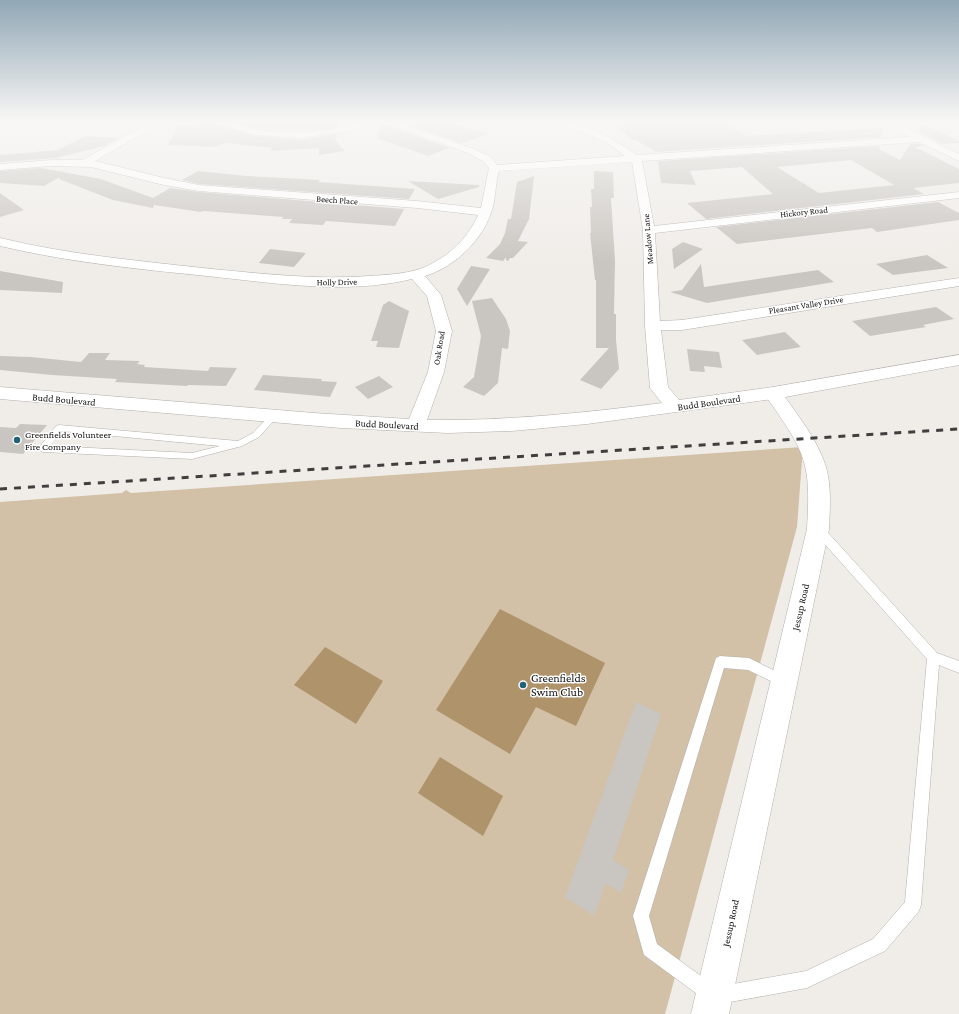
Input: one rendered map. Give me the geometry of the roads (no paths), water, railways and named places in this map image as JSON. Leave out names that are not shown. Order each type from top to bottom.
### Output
[{"type":"street","name":"Beech Place","points":[[114,168],[195,188],[278,196],[452,207],[486,212]]},
{"type":"street","name":"Holly Drive","points":[[0,242],[64,256],[319,283],[351,283],[416,275],[440,265],[459,251],[470,237],[486,212],[494,168]]},
{"type":"street","name":"Meadow Lane","points":[[638,168],[649,230],[653,326],[659,388],[675,407]]},
{"type":"street","name":"Hickory Road","points":[[649,230],[959,195]]},
{"type":"street","name":"Oak Road","points":[[415,426],[436,372],[444,331],[434,295],[416,275]]},
{"type":"street","name":"Pleasant Valley Drive","points":[[653,326],[682,325],[959,282]]},
{"type":"street","points":[[773,393],[959,360]]},
{"type":"street","name":"Budd Boulevard","points":[[0,393],[274,416],[415,426],[474,426],[532,423],[675,407],[773,393]]},
{"type":"street","name":"Jessup Road","points":[[712,1005],[818,529],[819,494],[814,462],[804,439],[773,393]]},
{"type":"lane","points":[[239,444],[59,428],[43,449],[192,456],[239,444],[256,435],[274,416]]},
{"type":"lane","points":[[818,529],[933,656],[959,667]]},
{"type":"lane","points":[[783,681],[749,664],[720,662],[641,916],[650,949],[712,1005],[807,978],[879,945],[913,905],[933,656]]},
{"type":"railway","points":[[0,489],[959,429]]},
{"type":"place","name":"Greenfields Volunteer Fire Company","points":[[17,440]]},
{"type":"place","name":"Greenfields Swim Club","points":[[523,685]]}]
